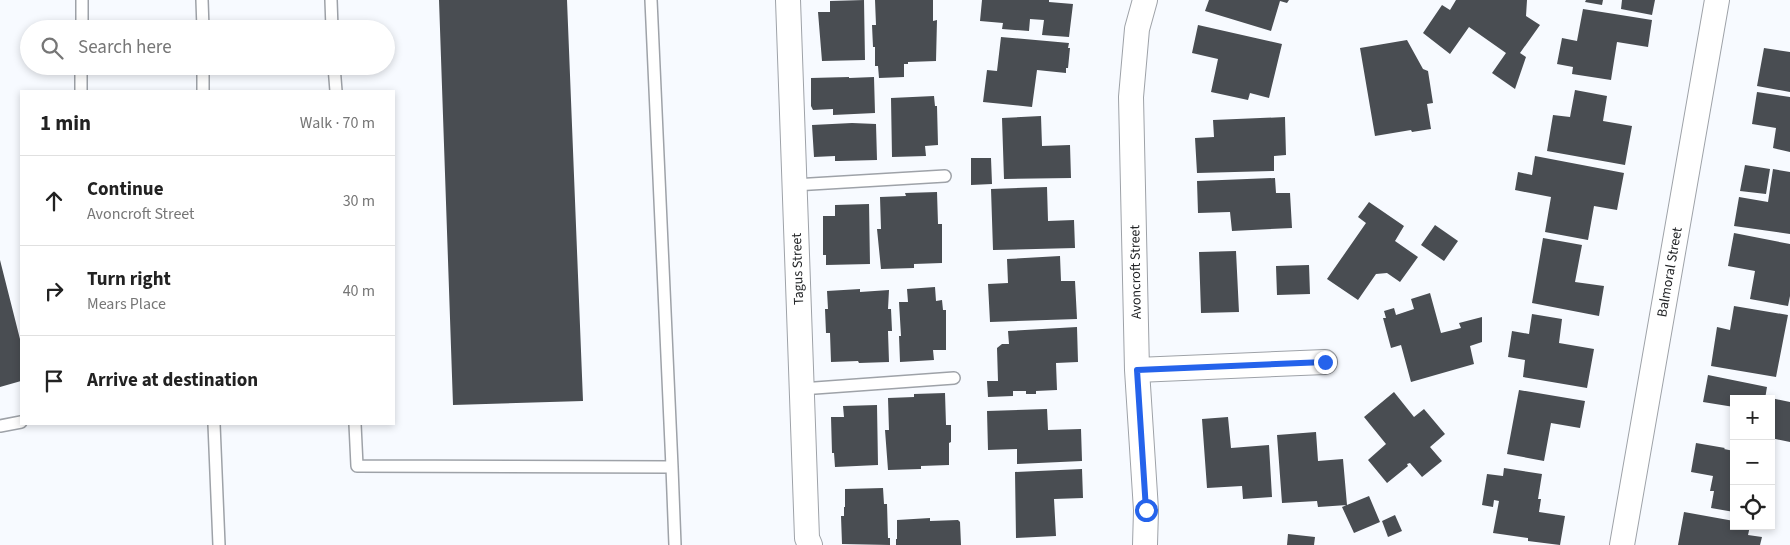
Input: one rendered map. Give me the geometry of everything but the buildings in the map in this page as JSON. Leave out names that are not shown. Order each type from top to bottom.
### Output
[{"type":"street","name":"Tagus Street","points":[[788,0],[808,541]]},
{"type":"street","name":"Avoncroft Street","points":[[1145,0],[1137,29],[1131,96],[1137,370],[1146,510],[1146,545]]},
{"type":"street","name":"Balmoral Street","points":[[1622,545],[1717,0]]},
{"type":"street","points":[[1137,370],[1325,362]]},
{"type":"lane","points":[[82,0],[82,20]]},
{"type":"lane","points":[[202,0],[203,20]]},
{"type":"lane","points":[[330,0],[331,20]]},
{"type":"lane","points":[[651,0],[676,545]]},
{"type":"lane","points":[[81,75],[81,90]]},
{"type":"lane","points":[[203,75],[203,90]]},
{"type":"lane","points":[[335,75],[336,90]]},
{"type":"lane","points":[[794,185],[945,176]]},
{"type":"lane","points":[[801,389],[954,378]]},
{"type":"lane","points":[[0,426],[20,422]]},
{"type":"lane","points":[[214,425],[219,545]]},
{"type":"lane","points":[[355,425],[357,466],[672,467]]},
{"type":"route","points":[[1146,510],[1137,370],[1325,362]]}]
